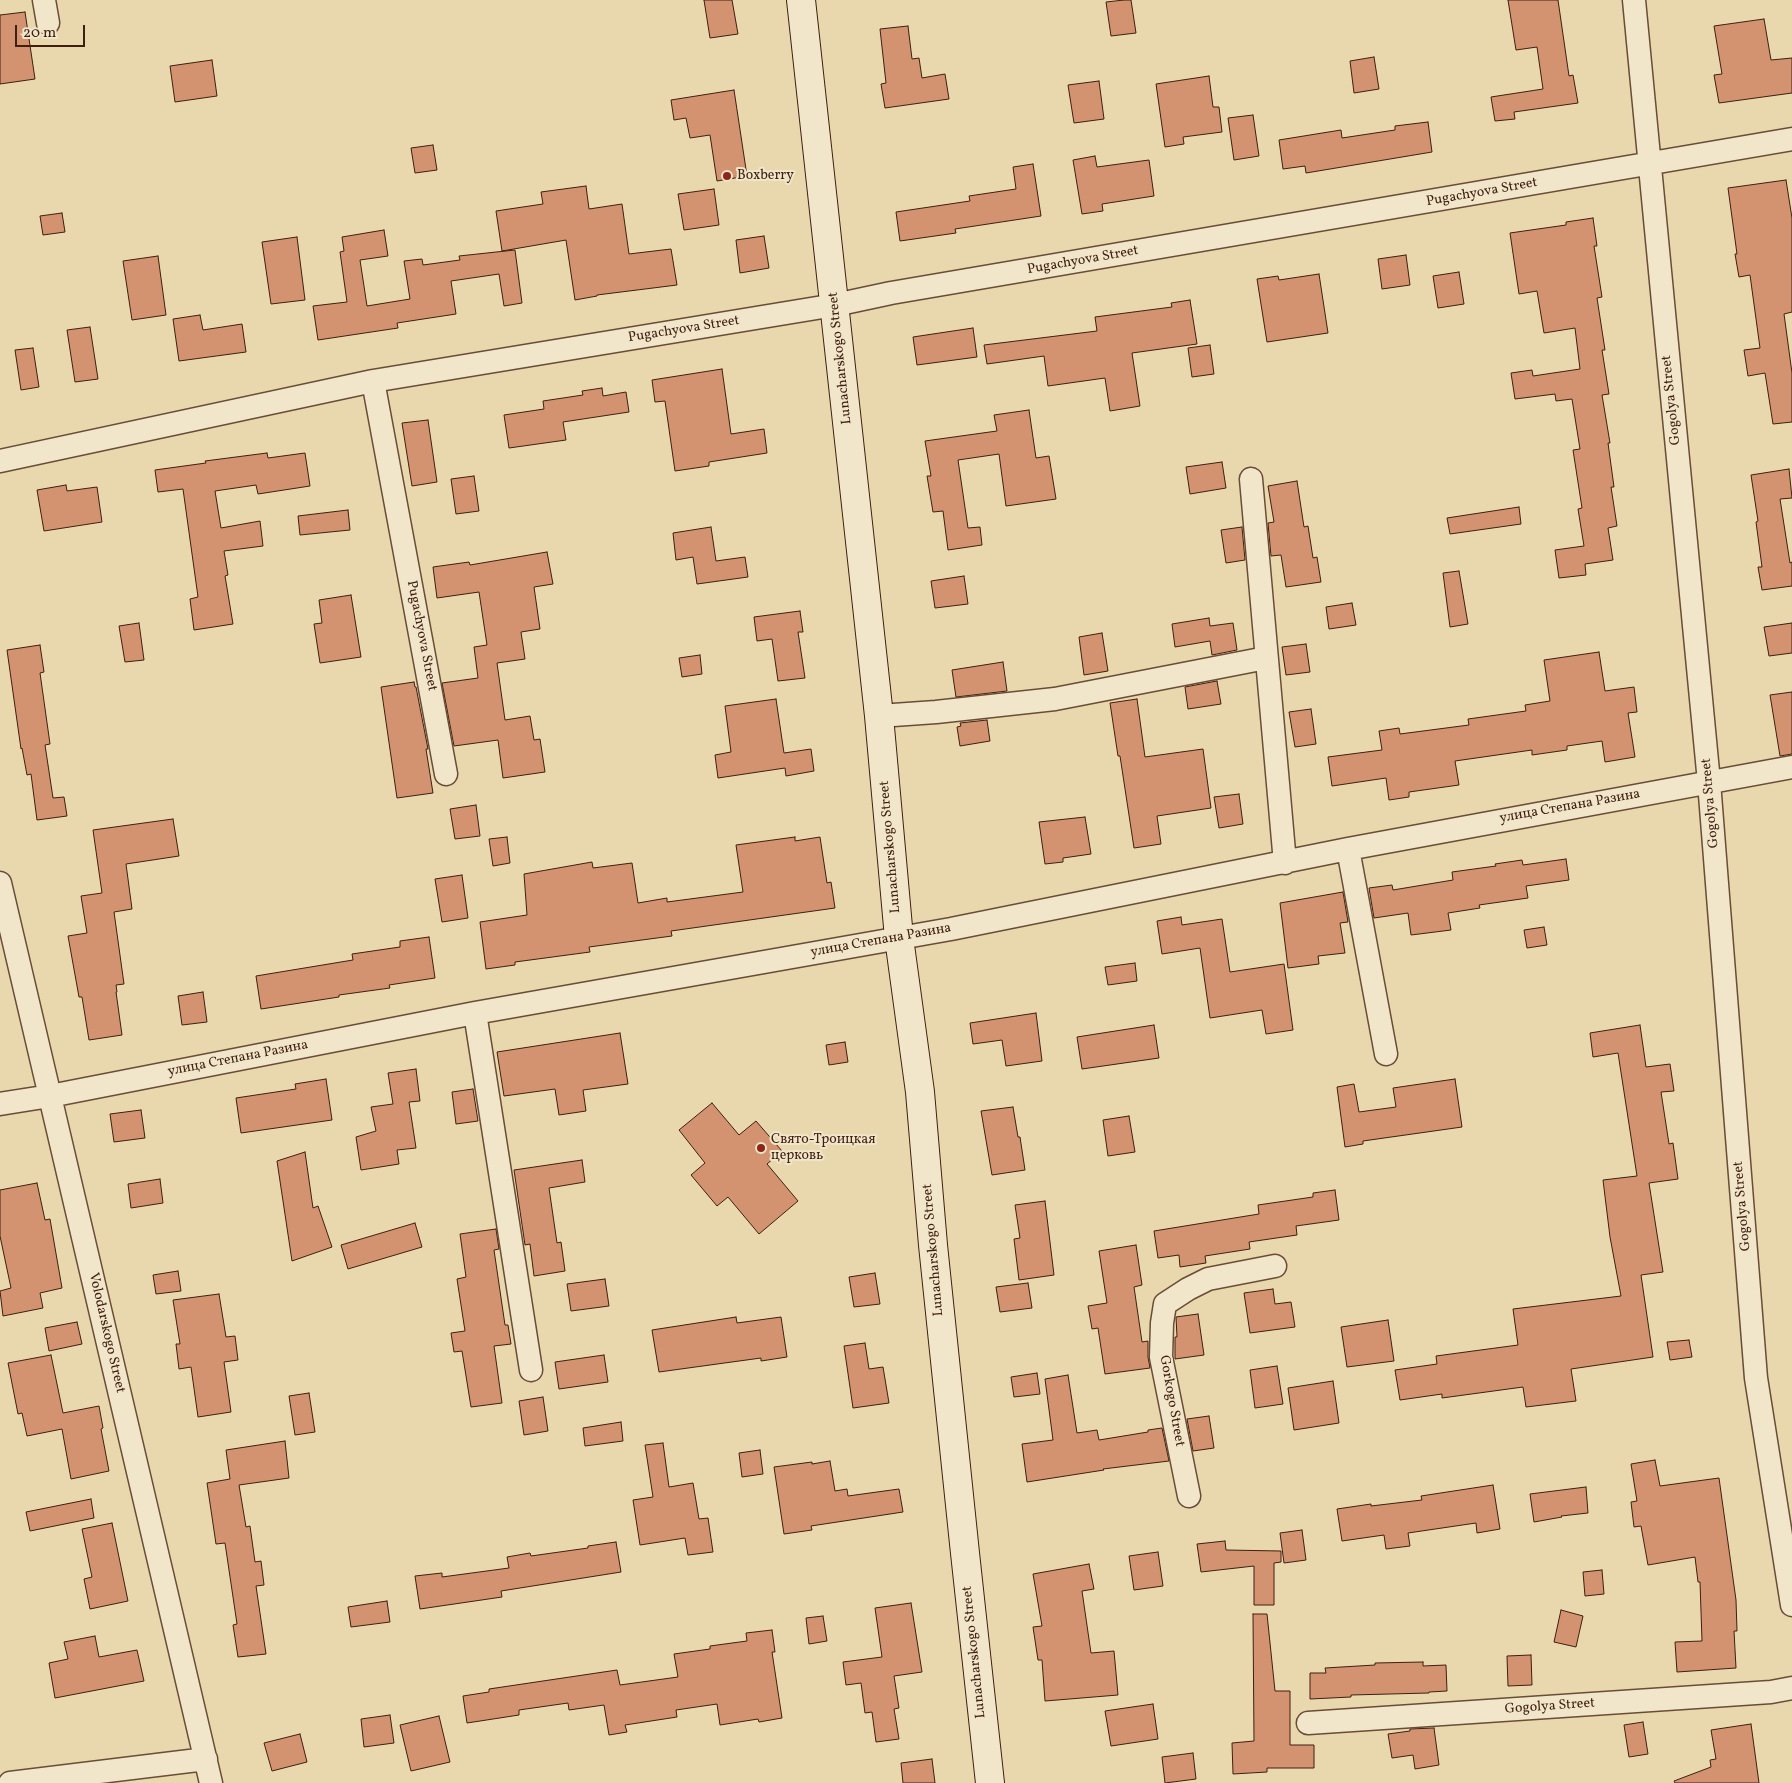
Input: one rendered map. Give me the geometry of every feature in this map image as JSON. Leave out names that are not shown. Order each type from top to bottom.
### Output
[{"type":"main road","name":"Lunacharskogo Street","points":[[801,0],[880,716],[899,938],[920,1092],[965,1553],[990,1783]]},
{"type":"street","points":[[44,0],[48,23]]},
{"type":"street","name":"Gogolya Street","points":[[1634,0],[1709,782],[1756,1378],[1792,1604]]},
{"type":"street","name":"Pugachyova Street","points":[[0,461],[373,381],[835,305],[1792,139]]},
{"type":"street","name":"Pugachyova Street","points":[[373,381],[446,774]]},
{"type":"street","points":[[1251,479],[1285,862]]},
{"type":"street","points":[[880,716],[1055,700],[1266,658]]},
{"type":"street","name":"улица Степана Разина","points":[[0,1104],[50,1096],[475,1013],[952,929],[1348,848],[1792,767]]},
{"type":"street","points":[[1348,848],[1386,1054]]},
{"type":"street","name":"Volodarskogo Street","points":[[0,883],[212,1783]]},
{"type":"street","points":[[475,1013],[531,1370]]},
{"type":"street","name":"Gorkogo Street","points":[[1189,1496],[1161,1357],[1162,1323],[1165,1304],[1208,1279],[1276,1266]]},
{"type":"street","name":"Gogolya Street","points":[[1308,1723],[1761,1693],[1792,1688]]},
{"type":"street","points":[[10,1783],[206,1759]]},
{"type":"building","points":[[704,0],[732,0],[738,34],[710,38]]},
{"type":"building","points":[[1131,0],[1136,33],[1111,36],[1106,2]]},
{"type":"building","points":[[1508,0],[1558,0],[1569,76],[1573,75],[1578,103],[1514,112],[1515,119],[1495,121],[1491,97],[1543,89],[1537,47],[1516,50]]},
{"type":"building","points":[[25,12],[35,79],[0,84],[0,15]]},
{"type":"building","points":[[1764,19],[1771,60],[1792,58],[1792,93],[1719,103],[1714,75],[1722,74],[1714,26]]},
{"type":"building","points":[[908,26],[912,59],[919,58],[922,78],[945,74],[949,99],[885,108],[881,84],[886,83],[880,29]]},
{"type":"building","points":[[1374,57],[1379,89],[1354,93],[1350,61]]},
{"type":"building","points":[[212,60],[217,96],[175,102],[170,66]]},
{"type":"building","points":[[1209,76],[1213,107],[1219,107],[1222,132],[1183,137],[1184,144],[1165,147],[1156,84]]},
{"type":"building","points":[[1099,81],[1104,119],[1074,123],[1068,85]]},
{"type":"building","points":[[734,90],[747,176],[717,181],[710,135],[690,138],[686,118],[674,120],[671,100]]},
{"type":"building","points":[[1253,115],[1259,156],[1234,160],[1228,118]]},
{"type":"building","points":[[1428,122],[1432,152],[1306,173],[1305,166],[1283,169],[1279,140],[1341,130],[1342,138],[1395,130],[1395,126]]},
{"type":"building","points":[[433,145],[437,170],[415,173],[411,148]]},
{"type":"building","points":[[1095,156],[1097,167],[1149,160],[1154,196],[1102,204],[1103,211],[1082,214],[1073,160]]},
{"type":"building","points":[[1033,164],[1041,216],[955,229],[956,233],[900,241],[896,212],[970,201],[969,196],[1016,189],[1013,167]]},
{"type":"building","points":[[1786,180],[1792,218],[1792,312],[1784,314],[1792,373],[1792,422],[1773,424],[1765,373],[1748,376],[1744,350],[1760,348],[1750,275],[1739,277],[1728,188]]},
{"type":"building","points":[[586,186],[589,209],[622,204],[629,254],[671,249],[677,285],[597,295],[575,300],[566,240],[502,251],[496,211],[543,204],[541,192]]},
{"type":"building","points":[[714,189],[719,225],[684,230],[678,194]]},
{"type":"building","points":[[62,213],[65,232],[43,235],[40,216]]},
{"type":"building","points":[[1593,218],[1597,246],[1594,246],[1602,297],[1597,298],[1609,394],[1602,395],[1610,443],[1608,443],[1614,487],[1611,487],[1617,526],[1608,528],[1613,560],[1585,564],[1586,575],[1559,578],[1555,550],[1584,546],[1578,509],[1582,508],[1573,450],[1580,449],[1572,399],[1556,401],[1555,394],[1515,399],[1511,373],[1532,370],[1533,376],[1580,369],[1575,328],[1544,333],[1537,291],[1519,294],[1510,233],[1566,225],[1566,222]]},
{"type":"building","points":[[384,230],[388,256],[360,260],[367,306],[410,299],[404,261],[422,259],[423,265],[460,260],[459,256],[515,250],[522,303],[504,306],[499,274],[451,281],[456,314],[397,323],[398,328],[318,340],[313,306],[347,302],[340,252],[344,251],[342,237]]},
{"type":"building","points":[[764,236],[769,268],[740,273],[736,240]]},
{"type":"building","points":[[297,237],[305,300],[271,304],[262,242]]},
{"type":"building","points":[[1406,255],[1410,285],[1382,289],[1378,259]]},
{"type":"building","points":[[158,256],[166,315],[132,320],[123,261]]},
{"type":"building","points":[[1459,272],[1464,304],[1438,308],[1433,276]]},
{"type":"building","points":[[1319,274],[1328,333],[1267,342],[1257,279],[1278,276],[1279,280]]},
{"type":"building","points":[[1190,300],[1197,344],[1132,353],[1140,406],[1110,411],[1105,378],[1048,386],[1044,356],[987,364],[984,345],[1097,331],[1095,317],[1172,307],[1171,303]]},
{"type":"building","points":[[200,315],[203,330],[242,324],[246,352],[179,361],[173,319]]},
{"type":"building","points":[[90,327],[98,379],[75,382],[67,330]]},
{"type":"building","points":[[973,328],[977,357],[917,365],[913,337]]},
{"type":"building","points":[[1210,345],[1214,374],[1192,377],[1188,348]]},
{"type":"building","points":[[33,348],[39,387],[21,390],[15,350]]},
{"type":"building","points":[[722,369],[731,434],[764,429],[767,453],[709,462],[709,466],[675,471],[665,401],[655,402],[652,380]]},
{"type":"building","points":[[602,388],[603,396],[626,392],[629,412],[563,422],[566,440],[509,448],[504,415],[544,409],[543,401],[583,395],[582,391]]},
{"type":"building","points":[[1029,410],[1036,458],[1049,456],[1056,499],[1006,506],[999,454],[958,460],[968,528],[980,527],[982,545],[948,550],[943,511],[933,512],[927,476],[931,476],[925,441],[997,431],[994,415]]},
{"type":"building","points":[[428,420],[437,482],[412,486],[402,423]]},
{"type":"building","points":[[267,453],[268,458],[305,453],[310,486],[258,494],[256,485],[215,491],[221,528],[260,521],[263,546],[224,551],[228,575],[225,576],[233,624],[194,630],[190,599],[198,597],[183,489],[158,492],[155,470]]},
{"type":"building","points":[[1222,462],[1226,488],[1190,494],[1186,467]]},
{"type":"building","points":[[1789,469],[1792,498],[1780,499],[1790,563],[1792,562],[1792,586],[1762,590],[1758,567],[1762,567],[1756,522],[1758,521],[1751,475]]},
{"type":"building","points":[[474,476],[479,511],[456,514],[451,479]]},
{"type":"building","points":[[1297,481],[1304,527],[1308,526],[1313,558],[1317,557],[1321,582],[1286,587],[1281,555],[1271,556],[1268,523],[1274,522],[1268,486]]},
{"type":"building","points":[[66,485],[67,491],[97,487],[102,522],[44,531],[37,490]]},
{"type":"building","points":[[1519,507],[1521,524],[1450,534],[1447,518]]},
{"type":"building","points":[[348,510],[350,530],[300,535],[298,516]]},
{"type":"building","points":[[711,527],[716,561],[745,557],[748,577],[697,584],[693,557],[676,560],[673,533]]},
{"type":"building","points":[[1242,527],[1245,560],[1226,563],[1221,530]]},
{"type":"building","points":[[547,552],[553,584],[534,587],[540,629],[521,632],[525,659],[497,663],[505,720],[530,716],[534,740],[540,739],[545,772],[503,778],[498,740],[454,746],[442,683],[478,678],[474,647],[487,645],[479,592],[437,598],[433,567],[469,562],[470,565]]},
{"type":"building","points":[[1459,571],[1468,624],[1450,627],[1443,573]]},
{"type":"building","points":[[964,576],[968,604],[935,608],[931,581]]},
{"type":"building","points":[[351,595],[361,657],[320,663],[314,624],[322,623],[319,600]]},
{"type":"building","points":[[1352,603],[1356,625],[1329,629],[1326,607]]},
{"type":"building","points":[[800,611],[803,632],[798,632],[805,678],[778,681],[772,639],[757,641],[754,617]]},
{"type":"building","points":[[1209,618],[1210,626],[1233,623],[1237,650],[1212,655],[1210,641],[1175,647],[1172,624]]},
{"type":"building","points":[[139,623],[144,660],[125,662],[119,626]]},
{"type":"building","points":[[1792,623],[1792,653],[1769,656],[1764,627]]},
{"type":"building","points":[[1102,633],[1108,671],[1084,675],[1079,637]]},
{"type":"building","points":[[1306,644],[1310,672],[1286,675],[1282,647]]},
{"type":"building","points":[[40,645],[44,672],[40,673],[50,744],[45,745],[53,798],[64,797],[67,816],[37,820],[31,774],[27,775],[21,749],[7,650]]},
{"type":"building","points":[[1599,652],[1605,691],[1634,687],[1637,712],[1628,713],[1635,757],[1605,762],[1602,741],[1567,746],[1567,750],[1532,755],[1532,750],[1455,761],[1459,785],[1409,792],[1409,797],[1389,800],[1386,778],[1332,786],[1328,757],[1382,750],[1379,731],[1399,728],[1400,734],[1469,725],[1468,719],[1526,711],[1525,705],[1550,701],[1544,660]]},
{"type":"building","points":[[700,655],[702,674],[682,677],[679,658]]},
{"type":"building","points":[[1003,662],[1007,691],[956,697],[952,670]]},
{"type":"building","points":[[1217,681],[1221,704],[1188,709],[1185,687]]},
{"type":"building","points":[[414,682],[428,749],[426,749],[433,793],[397,798],[381,687]]},
{"type":"building","points":[[1792,692],[1792,754],[1780,756],[1770,695]]},
{"type":"building","points":[[776,699],[784,753],[811,749],[814,771],[786,776],[785,768],[718,778],[715,755],[731,752],[725,706]]},
{"type":"building","points":[[1137,699],[1145,757],[1203,749],[1211,808],[1157,816],[1161,844],[1134,848],[1110,703]]},
{"type":"building","points":[[1311,709],[1316,744],[1295,747],[1289,712]]},
{"type":"building","points":[[987,720],[990,741],[960,746],[957,727],[961,726],[960,723]]},
{"type":"building","points":[[1239,794],[1243,824],[1219,828],[1214,797]]},
{"type":"building","points":[[476,805],[480,836],[455,839],[450,809]]},
{"type":"building","points":[[1085,817],[1091,854],[1063,858],[1063,862],[1045,864],[1039,822]]},
{"type":"building","points":[[173,819],[179,856],[126,864],[132,909],[114,912],[124,984],[116,985],[122,1035],[89,1040],[82,997],[79,997],[68,936],[87,933],[81,896],[102,893],[93,830]]},
{"type":"building","points":[[507,837],[510,863],[493,866],[489,839]]},
{"type":"building","points":[[795,837],[795,841],[820,837],[827,883],[831,882],[835,908],[671,931],[672,936],[589,947],[590,952],[515,962],[515,965],[486,969],[480,922],[527,915],[524,874],[592,862],[593,868],[632,863],[638,903],[667,898],[667,902],[743,892],[736,845]]},
{"type":"building","points":[[1566,859],[1569,880],[1526,886],[1528,898],[1479,905],[1480,908],[1448,913],[1451,930],[1411,935],[1408,913],[1374,918],[1369,888],[1392,885],[1393,890],[1453,880],[1452,872],[1496,866],[1495,864],[1522,860],[1523,865]]},
{"type":"building","points":[[462,875],[468,918],[442,922],[435,879]]},
{"type":"building","points":[[1343,892],[1348,922],[1340,923],[1345,953],[1318,956],[1319,964],[1288,968],[1280,903]]},
{"type":"building","points":[[1181,917],[1182,925],[1222,919],[1230,972],[1284,964],[1293,1030],[1266,1034],[1262,1010],[1210,1018],[1200,948],[1162,954],[1157,921]]},
{"type":"building","points":[[1544,927],[1547,945],[1527,948],[1524,930]]},
{"type":"building","points":[[429,937],[435,978],[389,985],[390,988],[261,1009],[256,976],[353,960],[352,954],[400,947],[400,941]]},
{"type":"building","points":[[1135,963],[1137,981],[1108,985],[1105,967]]},
{"type":"building","points":[[203,992],[207,1022],[182,1025],[178,996]]},
{"type":"building","points":[[1036,1013],[1042,1061],[1006,1066],[1002,1040],[973,1044],[970,1023]]},
{"type":"building","points":[[1154,1025],[1159,1058],[1082,1069],[1077,1037]]},
{"type":"building","points":[[1640,1025],[1646,1067],[1670,1064],[1674,1091],[1661,1092],[1669,1144],[1673,1143],[1678,1179],[1649,1183],[1663,1272],[1641,1275],[1653,1357],[1571,1369],[1576,1401],[1526,1407],[1523,1387],[1442,1398],[1442,1394],[1400,1400],[1395,1370],[1437,1364],[1436,1356],[1518,1345],[1513,1309],[1621,1296],[1610,1237],[1603,1180],[1637,1176],[1618,1053],[1593,1057],[1590,1033]]},
{"type":"building","points":[[620,1033],[628,1084],[583,1090],[586,1111],[559,1115],[555,1089],[504,1096],[497,1052]]},
{"type":"building","points":[[845,1042],[848,1062],[829,1065],[826,1045]]},
{"type":"building","points":[[416,1069],[420,1101],[409,1102],[416,1148],[397,1150],[399,1164],[361,1170],[356,1137],[376,1131],[371,1107],[393,1104],[388,1073]]},
{"type":"building","points":[[326,1079],[332,1120],[241,1133],[236,1098],[296,1089],[295,1084]]},
{"type":"building","points":[[1455,1079],[1462,1127],[1363,1141],[1363,1144],[1345,1147],[1337,1087],[1354,1084],[1359,1112],[1396,1107],[1393,1088]]},
{"type":"building","points":[[473,1089],[478,1121],[456,1124],[452,1092]]},
{"type":"building","points":[[712,1103],[739,1135],[756,1121],[782,1151],[767,1164],[798,1201],[759,1234],[728,1197],[717,1206],[691,1175],[705,1163],[679,1130]]},
{"type":"building","points":[[1013,1107],[1025,1170],[992,1175],[981,1111]]},
{"type":"building","points":[[141,1110],[145,1138],[114,1142],[110,1114]]},
{"type":"building","points":[[1129,1116],[1135,1152],[1108,1156],[1103,1120]]},
{"type":"building","points":[[305,1152],[313,1208],[318,1206],[332,1247],[292,1261],[277,1161]]},
{"type":"building","points":[[582,1160],[585,1182],[549,1188],[557,1243],[561,1242],[565,1271],[534,1276],[530,1244],[525,1245],[514,1170]]},
{"type":"building","points":[[160,1179],[163,1203],[131,1208],[128,1184]]},
{"type":"building","points":[[37,1183],[45,1220],[50,1219],[62,1288],[40,1293],[43,1308],[3,1316],[0,1291],[11,1288],[0,1236],[0,1190]]},
{"type":"building","points":[[1335,1190],[1339,1220],[1296,1226],[1297,1235],[1249,1242],[1250,1249],[1205,1256],[1206,1263],[1180,1267],[1179,1255],[1158,1258],[1154,1231],[1259,1214],[1258,1205],[1313,1197],[1313,1193]]},
{"type":"building","points":[[1045,1201],[1054,1275],[1019,1280],[1014,1239],[1020,1238],[1015,1205]]},
{"type":"building","points":[[415,1223],[422,1247],[348,1269],[341,1245]]},
{"type":"building","points":[[496,1229],[499,1249],[494,1250],[505,1325],[508,1325],[511,1344],[494,1346],[502,1403],[471,1407],[462,1351],[454,1352],[451,1333],[465,1331],[457,1279],[466,1277],[460,1234]]},
{"type":"building","points":[[1136,1245],[1142,1285],[1134,1287],[1142,1342],[1148,1341],[1150,1368],[1105,1374],[1098,1328],[1092,1329],[1088,1306],[1107,1303],[1099,1251]]},
{"type":"building","points":[[178,1271],[181,1291],[156,1294],[153,1275]]},
{"type":"building","points":[[875,1273],[880,1304],[854,1307],[849,1277]]},
{"type":"building","points":[[605,1279],[609,1306],[571,1311],[567,1284]]},
{"type":"building","points":[[1028,1283],[1032,1308],[1000,1312],[996,1287]]},
{"type":"building","points":[[1273,1289],[1275,1304],[1291,1302],[1295,1327],[1250,1333],[1244,1293]]},
{"type":"building","points":[[219,1294],[226,1337],[235,1336],[238,1360],[224,1362],[231,1412],[198,1417],[191,1367],[179,1369],[176,1344],[180,1344],[173,1300]]},
{"type":"building","points":[[1198,1314],[1204,1355],[1175,1359],[1176,1317]]},
{"type":"building","points":[[736,1317],[737,1323],[781,1317],[787,1357],[761,1361],[761,1358],[659,1372],[652,1330]]},
{"type":"building","points":[[1388,1320],[1394,1361],[1347,1367],[1341,1327]]},
{"type":"building","points":[[77,1322],[82,1344],[49,1351],[45,1328]]},
{"type":"building","points":[[1689,1340],[1692,1357],[1670,1360],[1667,1342]]},
{"type":"building","points":[[865,1343],[869,1369],[883,1367],[889,1403],[853,1408],[844,1346]]},
{"type":"building","points":[[51,1355],[63,1413],[99,1406],[103,1428],[101,1429],[109,1471],[71,1479],[62,1429],[27,1436],[22,1413],[18,1414],[8,1363]]},
{"type":"building","points":[[604,1355],[608,1382],[559,1389],[555,1362]]},
{"type":"building","points":[[1277,1366],[1283,1404],[1255,1408],[1250,1370]]},
{"type":"building","points":[[1037,1373],[1040,1394],[1014,1397],[1011,1377]]},
{"type":"building","points":[[1068,1375],[1077,1433],[1097,1430],[1099,1440],[1162,1428],[1169,1461],[1103,1469],[1027,1482],[1022,1444],[1053,1440],[1045,1379]]},
{"type":"building","points":[[1333,1381],[1339,1423],[1294,1430],[1288,1388]]},
{"type":"building","points":[[309,1393],[315,1432],[295,1435],[289,1396]]},
{"type":"building","points":[[543,1397],[548,1431],[524,1435],[519,1401]]},
{"type":"building","points":[[1209,1416],[1214,1448],[1193,1451],[1187,1419]]},
{"type":"building","points":[[621,1422],[623,1441],[585,1446],[583,1428]]},
{"type":"building","points":[[285,1441],[289,1478],[239,1485],[246,1527],[250,1526],[255,1562],[261,1561],[264,1585],[256,1586],[266,1654],[238,1657],[233,1625],[237,1624],[225,1543],[216,1544],[207,1483],[230,1479],[226,1450]]},
{"type":"building","points":[[663,1443],[669,1487],[693,1483],[699,1519],[708,1518],[713,1552],[688,1555],[685,1538],[640,1545],[633,1500],[653,1497],[645,1445]]},
{"type":"building","points":[[760,1450],[763,1474],[742,1477],[739,1453]]},
{"type":"building","points":[[1655,1460],[1660,1486],[1719,1478],[1736,1600],[1737,1631],[1734,1631],[1736,1668],[1677,1672],[1675,1642],[1702,1641],[1700,1582],[1698,1582],[1695,1557],[1648,1565],[1641,1526],[1634,1527],[1631,1502],[1637,1501],[1631,1464]]},
{"type":"building","points":[[830,1461],[835,1491],[847,1489],[848,1496],[899,1489],[903,1512],[811,1526],[812,1530],[784,1534],[774,1467]]},
{"type":"building","points":[[1493,1485],[1500,1529],[1477,1533],[1476,1523],[1408,1533],[1410,1546],[1386,1549],[1384,1535],[1342,1541],[1337,1509],[1422,1500],[1421,1496]]},
{"type":"building","points":[[1586,1487],[1588,1513],[1534,1522],[1530,1494]]},
{"type":"building","points":[[91,1499],[94,1518],[30,1531],[26,1512]]},
{"type":"building","points":[[112,1523],[128,1601],[90,1609],[84,1579],[92,1577],[82,1529]]},
{"type":"building","points":[[1302,1530],[1306,1560],[1284,1563],[1280,1533]]},
{"type":"building","points":[[1225,1541],[1226,1550],[1281,1551],[1281,1562],[1274,1563],[1274,1605],[1254,1605],[1254,1566],[1201,1572],[1197,1544]]},
{"type":"building","points":[[616,1542],[621,1572],[501,1591],[502,1597],[420,1609],[415,1576],[442,1573],[442,1577],[509,1568],[507,1557],[530,1553],[531,1556]]},
{"type":"building","points":[[1158,1552],[1163,1586],[1134,1590],[1129,1556]]},
{"type":"building","points":[[1089,1564],[1094,1589],[1082,1591],[1091,1653],[1114,1651],[1118,1695],[1045,1701],[1042,1660],[1038,1660],[1033,1627],[1042,1626],[1033,1574]]},
{"type":"building","points":[[1602,1570],[1604,1594],[1585,1596],[1583,1572]]},
{"type":"building","points":[[387,1601],[390,1622],[351,1627],[348,1607]]},
{"type":"building","points":[[911,1603],[922,1672],[894,1676],[899,1708],[894,1709],[899,1739],[876,1742],[872,1712],[865,1713],[861,1683],[846,1685],[843,1662],[882,1657],[875,1608]]},
{"type":"building","points":[[1561,1610],[1583,1616],[1576,1647],[1554,1642]]},
{"type":"building","points":[[1253,1614],[1267,1614],[1275,1691],[1290,1691],[1290,1745],[1314,1745],[1314,1768],[1267,1768],[1267,1772],[1233,1774],[1232,1743],[1254,1741]]},
{"type":"building","points":[[823,1616],[827,1641],[809,1644],[806,1618]]},
{"type":"building","points":[[772,1630],[775,1652],[772,1652],[782,1718],[759,1722],[758,1719],[720,1725],[717,1704],[676,1710],[677,1717],[625,1725],[627,1732],[609,1735],[604,1705],[569,1710],[568,1703],[519,1710],[519,1715],[467,1723],[463,1696],[489,1692],[489,1689],[617,1670],[620,1685],[678,1677],[674,1654],[710,1649],[710,1646],[747,1641],[746,1633]]},
{"type":"building","points":[[95,1636],[99,1657],[137,1650],[144,1681],[55,1698],[49,1663],[68,1659],[64,1642]]},
{"type":"building","points":[[1531,1655],[1532,1685],[1508,1686],[1507,1656]]},
{"type":"building","points":[[1423,1662],[1423,1666],[1446,1665],[1447,1691],[1351,1695],[1351,1697],[1310,1699],[1310,1673],[1326,1673],[1325,1668],[1375,1665],[1375,1663]]},
{"type":"building","points":[[1153,1704],[1158,1739],[1111,1746],[1105,1711]]},
{"type":"building","points":[[390,1715],[394,1743],[364,1747],[361,1719]]},
{"type":"building","points":[[439,1716],[450,1762],[411,1771],[400,1725]]},
{"type":"building","points":[[1643,1722],[1648,1754],[1629,1757],[1624,1725]]},
{"type":"building","points":[[1751,1724],[1759,1783],[1675,1783],[1674,1781],[1711,1767],[1710,1760],[1716,1759],[1711,1730]]},
{"type":"building","points":[[1434,1728],[1439,1765],[1415,1769],[1413,1755],[1392,1758],[1388,1734],[1410,1731],[1410,1729]]},
{"type":"building","points":[[300,1734],[307,1762],[272,1771],[264,1743]]},
{"type":"building","points":[[1193,1753],[1196,1779],[1165,1783],[1162,1757]]},
{"type":"building","points":[[932,1759],[935,1783],[903,1783],[901,1763]]},
{"type":"place","name":"Boxberry","points":[[727,176]]},
{"type":"place","name":"Свято-Троицкая церковь","points":[[761,1148]]}]
